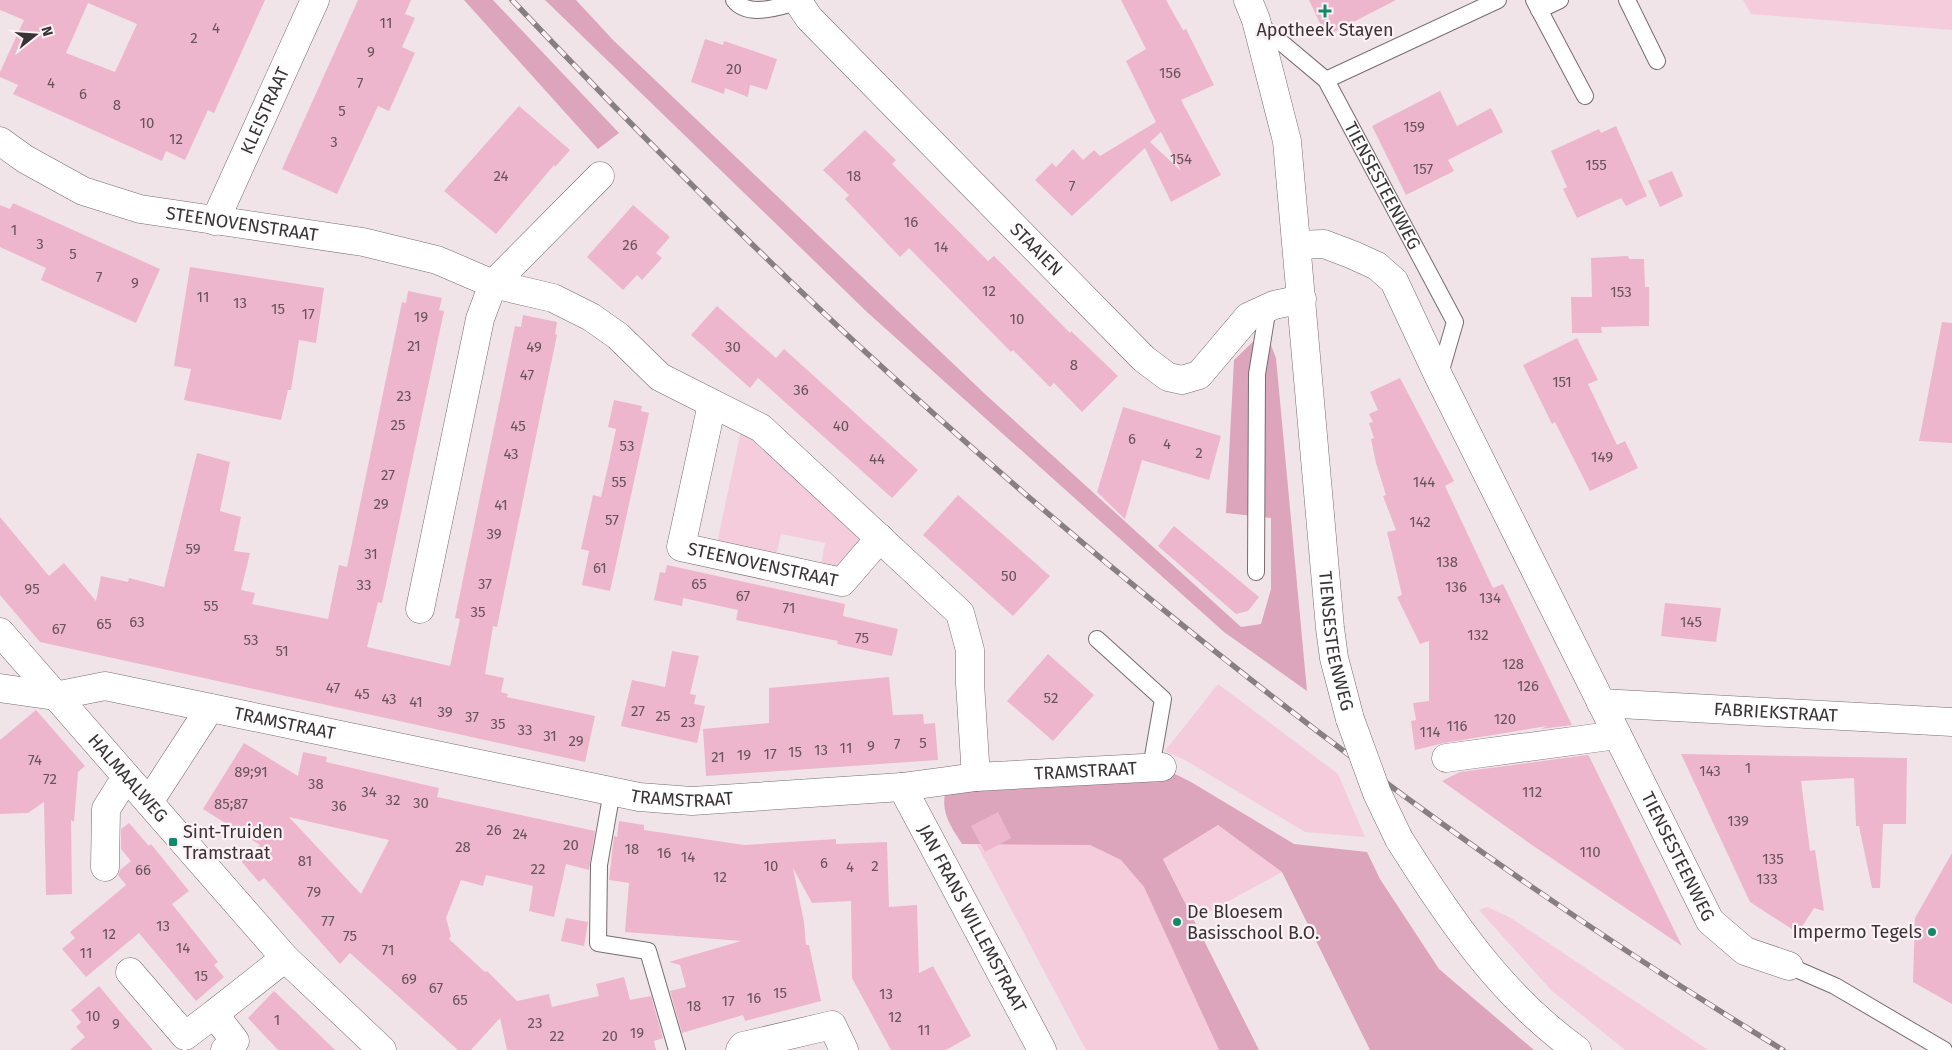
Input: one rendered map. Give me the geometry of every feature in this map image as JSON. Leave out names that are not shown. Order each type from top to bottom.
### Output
[{"type":"street","name":"KLEISTRAAT","points":[[215,221],[315,0]]},
{"type":"street","name":"STAAIEN","points":[[797,1],[816,25],[1130,345],[1144,359],[1168,377],[1182,380],[1199,375],[1248,316],[1268,307],[1302,299]]},
{"type":"street","name":"TIENSESTEENWEG","points":[[1252,10],[1287,141],[1330,628],[1342,689],[1377,793],[1399,839],[1430,889],[1461,933],[1493,971],[1530,1010],[1577,1050]]},
{"type":"street","name":"STEENOVENSTRAAT","points":[[0,141],[25,159],[83,191],[140,209],[363,242],[437,260],[493,284],[552,298],[591,317],[618,336],[660,378],[761,428],[960,613],[970,650],[970,682],[976,777]]},
{"type":"street","points":[[420,609],[480,319],[493,284],[600,176]]},
{"type":"street","name":"TIENSESTEENWEG","points":[[1297,244],[1324,244],[1377,266],[1394,281],[1439,377],[1710,920],[1745,951],[1789,966]]},
{"type":"street","name":"STEENOVENSTRAAT","points":[[712,404],[682,547],[842,582],[880,538]]},
{"type":"street","name":"HALMAALWEG","points":[[0,632],[284,958],[382,1050]]},
{"type":"street","name":"TRAMSTRAAT","points":[[0,688],[55,696],[105,686],[639,797],[692,800],[902,787],[976,777],[1157,767]]},
{"type":"street","name":"FABRIEKSTRAAT","points":[[1601,703],[1952,722]]},
{"type":"street","name":"TRAMSTRAAT","points":[[149,802],[210,708]]},
{"type":"street","points":[[1446,758],[1617,735]]},
{"type":"street","points":[[106,867],[106,809],[126,777]]},
{"type":"street","name":"JAN FRANS WILLEMSTRAAT","points":[[902,787],[1042,1050]]},
{"type":"street","points":[[130,972],[185,1036],[284,958]]},
{"type":"street","points":[[214,1014],[235,1041],[225,1050]]},
{"type":"street","points":[[740,1050],[743,1046],[832,1025],[844,1050]]},
{"type":"lane","points":[[734,0],[739,6],[755,10],[771,9],[797,1]]},
{"type":"lane","points":[[1326,80],[1498,0]]},
{"type":"lane","points":[[1560,0],[1536,5],[1585,96]]},
{"type":"lane","points":[[1627,0],[1657,61]]},
{"type":"lane","name":"TIENSESTEENWEG","points":[[1252,10],[1326,80],[1454,322],[1439,377]]},
{"type":"lane","points":[[1256,572],[1257,374],[1268,307]]},
{"type":"lane","points":[[1097,639],[1163,699],[1157,767]]},
{"type":"lane","points":[[612,791],[599,865],[598,943],[648,951],[677,1050]]},
{"type":"lane","points":[[1789,966],[1835,986],[1944,1050]]},
{"type":"shaded area","points":[[464,0],[493,0],[619,133],[598,149]]},
{"type":"shaded area","points":[[545,0],[576,0],[613,40],[985,394],[1241,627],[1261,624],[1271,589],[1271,518],[1226,513],[1234,360],[1261,334],[1269,340],[1276,358],[1307,691],[1224,632],[868,313]]},
{"type":"shaded area","points":[[1743,0],[1952,0],[1952,30],[1751,14]]},
{"type":"shaded area","points":[[741,431],[758,435],[856,525],[861,548],[843,569],[821,565],[825,543],[781,534],[776,555],[717,543]]},
{"type":"shaded area","points":[[1218,684],[1338,774],[1365,837],[1305,832],[1185,760],[1165,751]]},
{"type":"shaded area","points":[[1175,774],[1191,782],[1294,844],[1367,852],[1380,879],[1439,969],[1534,1050],[1370,1050],[1282,872],[1218,825],[1163,859],[1259,1050],[1219,1050],[1144,887],[1121,860],[1090,845],[962,844],[946,814],[945,794],[959,786]]},
{"type":"shaded area","points":[[1218,825],[1282,872],[1194,920],[1163,858]]},
{"type":"shaded area","points":[[1041,843],[1090,845],[1121,860],[1144,887],[1219,1050],[1086,1050],[977,845]]},
{"type":"shaded area","points":[[1487,907],[1511,918],[1708,1050],[1625,1050],[1551,990],[1479,910]]},
{"type":"building","points":[[0,0],[265,0],[214,113],[208,110],[185,160],[166,151],[162,161],[13,94],[18,85],[0,77],[0,72],[24,20],[0,10]],"holes":[[[88,3],[137,24],[115,72],[66,53]]]},
{"type":"building","points":[[358,0],[411,0],[405,14],[415,18],[402,47],[415,53],[389,111],[378,106],[337,194],[282,169]]},
{"type":"building","points":[[1121,0],[1166,0],[1183,30],[1186,29],[1214,85],[1181,100],[1221,175],[1171,202],[1145,148],[1072,216],[1035,180],[1052,163],[1056,167],[1073,149],[1083,160],[1094,150],[1100,156],[1156,122],[1126,61],[1146,49]],"holes":[[[1161,132],[1181,171],[1150,142]]]},
{"type":"building","points":[[1309,0],[1396,0],[1326,36]]},
{"type":"building","points":[[705,39],[723,45],[724,41],[777,59],[767,90],[750,85],[748,97],[725,88],[724,94],[691,82]]},
{"type":"building","points":[[1440,91],[1457,126],[1491,108],[1503,132],[1448,160],[1454,171],[1406,195],[1372,126]]},
{"type":"building","points":[[519,106],[570,150],[555,167],[554,165],[496,234],[444,191]]},
{"type":"building","points":[[1616,126],[1647,196],[1626,206],[1621,198],[1577,218],[1563,189],[1567,187],[1551,151],[1599,129],[1601,133]]},
{"type":"building","points":[[865,130],[896,160],[892,164],[988,261],[994,256],[1070,333],[1071,331],[1118,376],[1082,412],[1054,383],[1050,387],[1013,350],[1011,352],[909,248],[900,257],[845,199],[849,195],[823,170]]},
{"type":"building","points":[[1672,171],[1683,196],[1660,207],[1648,181]]},
{"type":"building","points":[[13,203],[160,269],[136,323],[41,280],[46,268],[0,247],[0,205],[10,209]]},
{"type":"building","points":[[633,205],[670,237],[656,253],[662,258],[642,280],[637,275],[623,290],[587,257]]},
{"type":"building","points":[[1628,256],[1629,259],[1644,259],[1645,287],[1649,287],[1649,326],[1601,327],[1602,333],[1572,333],[1571,297],[1592,297],[1591,258]]},
{"type":"building","points":[[190,267],[324,288],[316,343],[299,340],[291,390],[288,390],[281,420],[184,400],[191,369],[174,366]]},
{"type":"building","points":[[408,291],[442,298],[439,310],[444,311],[382,603],[378,602],[367,647],[450,666],[460,619],[455,618],[515,326],[521,327],[523,315],[557,322],[555,334],[557,335],[497,627],[493,626],[485,674],[504,678],[501,692],[508,694],[507,697],[595,716],[585,762],[40,642],[0,595],[0,517],[49,576],[64,563],[96,601],[101,576],[128,582],[129,578],[164,587],[197,453],[230,462],[220,511],[241,517],[234,551],[250,553],[241,590],[255,593],[252,604],[328,619],[339,565],[347,567],[402,302],[406,303]]},
{"type":"building","points":[[717,306],[776,358],[784,349],[918,470],[892,498],[758,378],[750,388],[691,335]]},
{"type":"building","points":[[1942,322],[1952,323],[1952,443],[1919,441]]},
{"type":"building","points":[[1577,338],[1598,380],[1588,384],[1617,445],[1625,441],[1638,468],[1590,491],[1555,422],[1552,424],[1523,365]]},
{"type":"building","points":[[1400,378],[1454,481],[1445,486],[1493,588],[1503,584],[1572,725],[1541,729],[1547,726],[1444,743],[1415,750],[1411,721],[1416,720],[1413,703],[1429,701],[1429,641],[1420,644],[1397,597],[1402,595],[1387,532],[1396,530],[1383,496],[1386,495],[1376,463],[1371,439],[1374,438],[1369,423],[1373,422],[1369,414],[1378,410],[1370,392]]},
{"type":"building","points":[[614,400],[642,406],[641,411],[649,413],[610,591],[582,585],[589,551],[581,549],[593,495],[601,497],[609,462],[616,429],[608,427]]},
{"type":"building","points":[[1123,407],[1221,436],[1209,480],[1142,460],[1125,519],[1097,492]]},
{"type":"building","points":[[958,495],[1050,576],[1013,616],[923,535]]},
{"type":"building","points":[[1174,526],[1259,597],[1248,611],[1236,614],[1158,546]]},
{"type":"building","points":[[667,565],[845,604],[843,616],[898,629],[892,656],[837,644],[838,641],[736,620],[738,610],[683,598],[682,606],[654,600],[660,572],[665,573]]},
{"type":"building","points":[[1665,603],[1721,608],[1716,642],[1661,636]]},
{"type":"building","points":[[672,651],[699,656],[690,694],[696,695],[694,704],[705,706],[697,743],[621,726],[632,680],[665,687]]},
{"type":"building","points":[[1048,654],[1094,695],[1053,741],[1007,701]]},
{"type":"building","points":[[889,677],[893,715],[923,714],[924,724],[935,723],[938,760],[706,776],[703,729],[769,723],[769,688]]},
{"type":"building","points":[[36,710],[85,766],[78,772],[74,822],[71,820],[72,894],[46,895],[44,802],[28,813],[0,814],[0,740]]},
{"type":"building","points":[[244,743],[298,776],[303,752],[327,757],[326,762],[439,788],[437,797],[595,831],[589,870],[566,864],[554,917],[529,911],[533,886],[486,875],[483,886],[461,880],[446,918],[451,936],[449,939],[485,972],[487,971],[517,1001],[549,994],[552,1007],[599,996],[596,984],[624,977],[630,1000],[651,996],[663,1038],[654,1041],[656,1050],[507,1050],[500,1018],[471,1050],[458,1050],[350,953],[340,964],[264,878],[259,882],[241,861],[260,845],[203,809]],"holes":[[[289,817],[389,840],[361,894]]]},
{"type":"building","points":[[1681,754],[1907,758],[1906,824],[1883,824],[1880,888],[1872,888],[1859,826],[1856,826],[1854,778],[1801,781],[1810,851],[1815,850],[1824,911],[1814,908],[1798,933],[1750,902]]},
{"type":"building","points":[[1587,755],[1682,946],[1529,843],[1442,781],[1460,772]]},
{"type":"building","points":[[998,812],[1011,838],[985,852],[971,826]]},
{"type":"building","points":[[619,821],[644,825],[644,830],[744,845],[836,839],[836,844],[887,842],[889,907],[917,905],[919,973],[933,966],[971,1036],[946,1050],[891,1050],[852,978],[851,901],[812,903],[793,868],[804,922],[806,945],[809,945],[821,1001],[745,1021],[743,1015],[682,1033],[670,991],[686,987],[680,965],[669,962],[741,941],[625,932],[629,883],[609,880],[614,836],[617,837]]},
{"type":"building","points":[[129,823],[149,846],[151,844],[189,891],[172,904],[218,962],[214,965],[224,977],[196,1001],[139,933],[86,977],[62,949],[75,938],[70,932],[126,885],[118,875],[120,870],[131,861],[121,849],[121,829]]},
{"type":"building","name":"Impermo Tegels","points":[[1952,853],[1952,1004],[1913,982],[1915,918]]},
{"type":"building","points":[[566,918],[588,922],[584,946],[561,941]]},
{"type":"building","points":[[99,986],[153,1050],[70,1050],[85,1037],[76,1027],[81,1022],[71,1010]]},
{"type":"building","points":[[274,991],[335,1050],[278,1050],[248,1018]]},
{"type":"railway","points":[[512,0],[682,176],[859,346],[967,443],[1189,631],[1420,808],[1539,892],[1783,1050]]},
{"type":"place","name":"Apotheek Stayen","points":[[1325,11]]},
{"type":"place","name":"Sint-Truiden Tramstraat","points":[[173,842]]},
{"type":"place","name":"De Bloesem Basisschool B.O.","points":[[1177,922]]},
{"type":"place","name":"Impermo Tegels","points":[[1932,932]]}]
